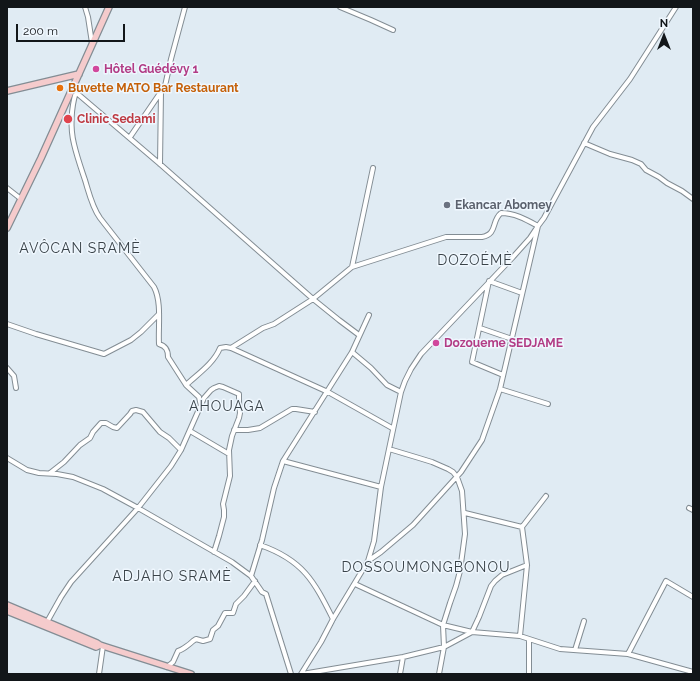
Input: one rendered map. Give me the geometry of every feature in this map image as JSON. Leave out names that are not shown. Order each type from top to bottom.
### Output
[{"type":"street","points":[[85,7],[92,44]]},
{"type":"street","points":[[7,228],[74,90],[79,74],[109,7]]},
{"type":"street","points":[[130,138],[165,86],[185,7]]},
{"type":"street","points":[[340,7],[392,30]]},
{"type":"street","points":[[301,674],[368,561],[374,541],[381,487],[400,392],[411,369],[421,354],[513,257],[544,218],[593,127],[630,79],[676,7]]},
{"type":"street","points":[[7,91],[79,74]]},
{"type":"street","points":[[74,90],[313,299],[360,335]]},
{"type":"street","points":[[74,90],[74,144],[97,214],[154,287],[157,296],[159,314],[159,344],[165,346],[168,352],[168,357],[186,385],[199,397],[201,406]]},
{"type":"street","points":[[160,164],[161,92]]},
{"type":"street","points":[[584,143],[610,154],[641,164],[646,170],[693,199]]},
{"type":"street","points":[[352,267],[373,168]]},
{"type":"street","points":[[7,188],[21,199]]},
{"type":"street","points":[[231,348],[263,328],[274,324],[313,299],[352,267],[446,237],[482,237],[489,235],[492,232],[496,220],[501,214],[519,217],[538,226]]},
{"type":"street","points":[[368,561],[413,525],[457,477],[482,440],[500,389],[538,226]]},
{"type":"street","points":[[490,282],[522,293]]},
{"type":"street","points":[[490,282],[472,362],[503,375]]},
{"type":"street","points":[[7,324],[104,354],[131,340],[148,326],[159,314]]},
{"type":"street","points":[[251,576],[274,488],[284,461],[352,352],[369,315]]},
{"type":"street","points":[[480,328],[512,339]]},
{"type":"street","points":[[186,385],[210,363],[219,352],[220,348],[231,348],[328,392],[392,428]]},
{"type":"street","points":[[352,352],[387,384],[400,392]]},
{"type":"street","points":[[7,368],[14,376],[16,388]]},
{"type":"street","points":[[47,622],[71,582],[138,508],[161,479],[181,450],[204,398],[214,388],[224,387],[239,394],[240,413],[230,444],[230,476],[223,504],[224,517],[214,552]]},
{"type":"street","points":[[500,389],[548,404]]},
{"type":"street","points":[[234,430],[260,428],[292,409],[314,412]]},
{"type":"street","points":[[50,473],[64,462],[80,445],[90,438],[101,423],[106,423],[118,428],[132,411],[136,410],[143,412],[160,432],[169,438],[181,450]]},
{"type":"street","points":[[190,431],[229,454]]},
{"type":"street","points":[[389,450],[432,462],[453,472],[457,477],[462,491],[465,534],[460,571],[443,625],[444,647],[439,674]]},
{"type":"street","points":[[7,458],[27,470],[73,477],[103,489],[232,562],[251,576],[262,592],[266,594],[291,674]]},
{"type":"street","points":[[284,461],[381,487]]},
{"type":"street","points":[[520,636],[527,565],[522,527],[546,496]]},
{"type":"street","points":[[464,513],[522,527]]},
{"type":"street","points":[[260,545],[280,553],[303,570],[319,592],[333,619]]},
{"type":"street","points":[[301,674],[403,657],[444,647],[472,632],[490,586],[495,581],[502,575],[527,565]]},
{"type":"street","points":[[168,667],[173,662],[178,651],[192,643],[192,640],[196,639],[203,642],[210,639],[213,630],[218,626],[225,613],[233,613],[236,604],[255,581]]},
{"type":"street","points":[[628,654],[666,581],[693,597]]},
{"type":"street","points":[[355,584],[443,625],[472,632],[520,636],[560,649],[628,654],[693,672]]},
{"type":"street","points":[[7,605],[97,642],[101,646]]},
{"type":"street","points":[[7,610],[96,647],[101,646],[191,674]]},
{"type":"street","points":[[575,650],[584,621]]},
{"type":"street","points":[[528,674],[529,639]]},
{"type":"street","points":[[98,674],[101,646]]},
{"type":"street","points":[[400,674],[403,657]]},
{"type":"place","name":"Hôtel Guédévy 1","points":[[96,69]]},
{"type":"place","name":"Buvette MATO Bar Restaurant","points":[[60,88]]},
{"type":"place","name":"Clinic Sedami","points":[[68,119]]},
{"type":"place","name":"Ekancar Abomey","points":[[447,205]]},
{"type":"place","name":"Dozoueme SEDJAME","points":[[436,343]]},
{"type":"district","name":"AVÔCAN SRAMÈ","points":[[80,249]]},
{"type":"district","name":"DOZOÉMÈ","points":[[475,261]]},
{"type":"district","name":"AHOUAGA","points":[[227,407]]},
{"type":"district","name":"DOSSOUMONGBONOU","points":[[426,568]]},
{"type":"district","name":"ADJAHO SRAMÈ","points":[[172,577]]}]
